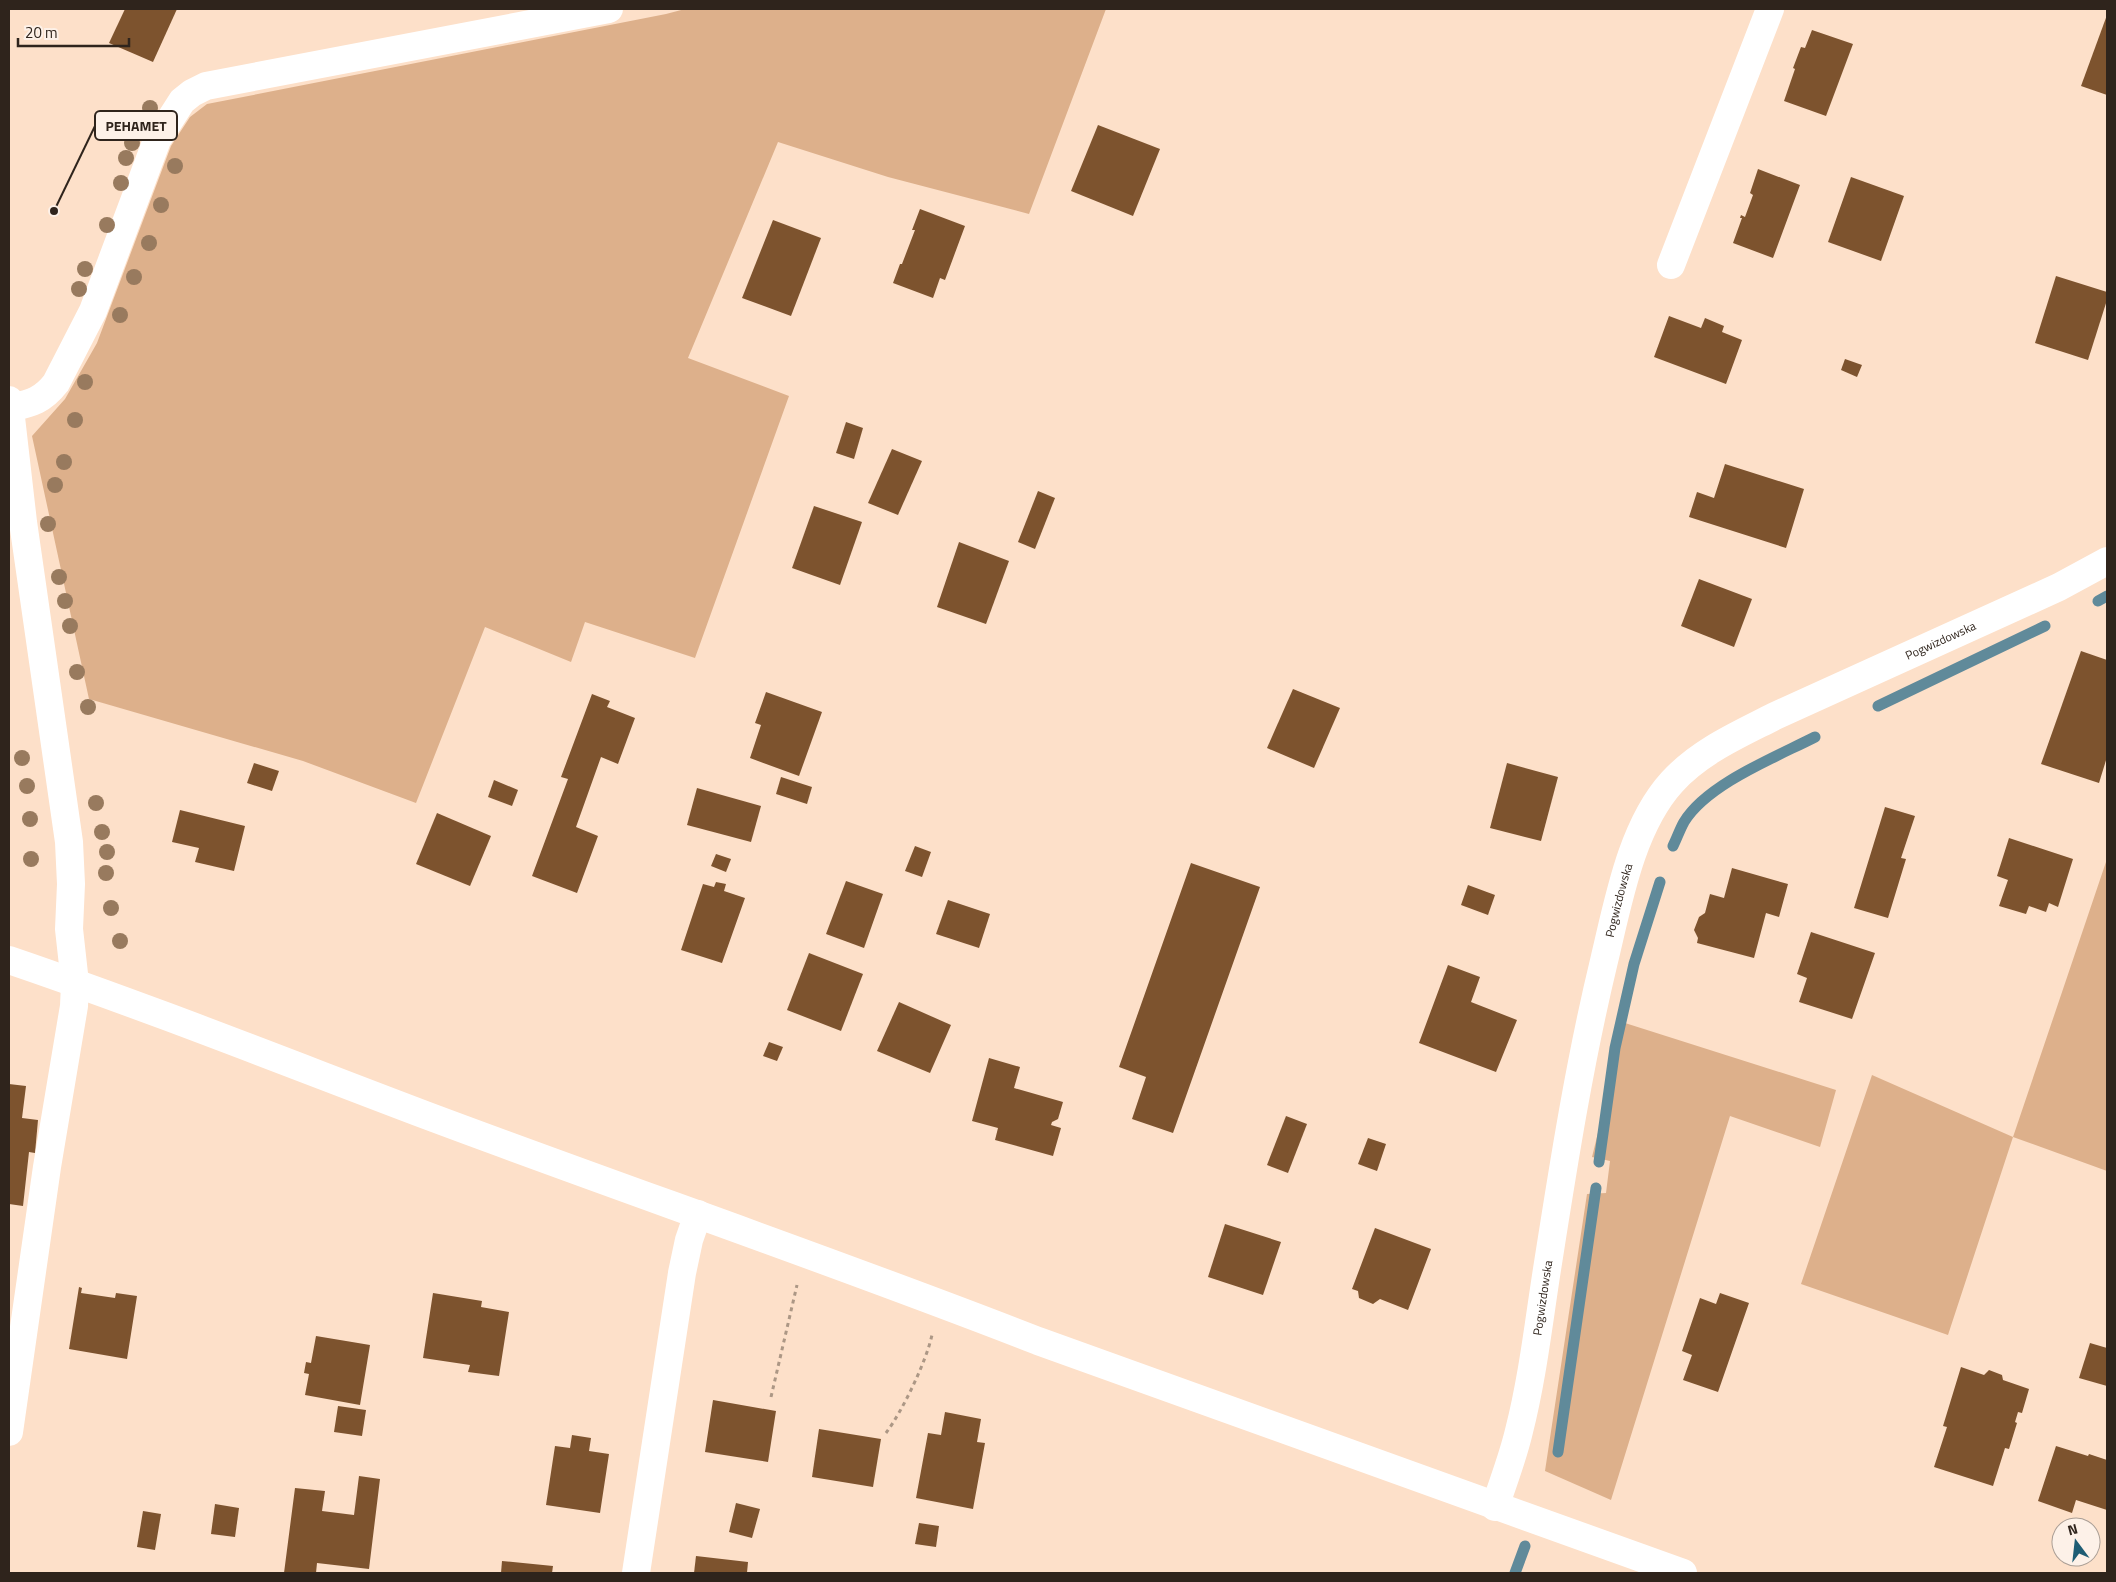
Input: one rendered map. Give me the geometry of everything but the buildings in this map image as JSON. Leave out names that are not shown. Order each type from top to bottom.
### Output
[{"type":"street","points":[[9,1432],[47,1167],[74,1006],[75,983],[69,929],[71,884],[69,842],[23,522],[9,404],[37,401],[49,392],[56,383],[94,311],[156,140],[173,113],[192,93],[206,86],[609,9]]},
{"type":"street","points":[[1671,265],[1770,9]]},
{"type":"street","name":"Pogwizdowska","points":[[1495,1507],[1519,1433],[1529,1382],[1568,1138],[1589,1023],[1621,892],[1648,816],[1672,782],[1699,758],[1729,740],[1776,716],[2059,587],[2107,560]]},
{"type":"street","points":[[9,960],[1495,1507],[1652,1568],[1683,1573]]},
{"type":"street","points":[[636,1573],[682,1273],[689,1240],[698,1214]]},
{"type":"path","points":[[771,1397],[793,1303],[802,1253]]},
{"type":"path","points":[[886,1433],[898,1418],[930,1344],[938,1302]]},
{"type":"shaded area","points":[[685,9],[1106,9],[1029,214],[888,177],[778,142],[688,358],[789,396],[695,658],[585,622],[571,662],[485,627],[416,803],[303,761],[89,699],[32,436],[65,399],[97,343],[171,146],[190,117],[207,104]]},
{"type":"shaded area","points":[[2107,859],[2107,1171],[2013,1137]]},
{"type":"shaded area","points":[[1625,1023],[1836,1090],[1820,1147],[1730,1116],[1611,1500],[1545,1471],[1587,1194],[1606,1193],[1610,1161],[1592,1157]]},
{"type":"shaded area","points":[[1872,1075],[2013,1137],[1948,1335],[1801,1284]]},
{"type":"waterway","points":[[2098,601],[2107,596]]},
{"type":"waterway","points":[[1878,706],[2045,626]]},
{"type":"waterway","points":[[1673,846],[1684,822],[1695,808],[1709,796],[1743,773],[1815,737]]},
{"type":"waterway","points":[[1599,1162],[1615,1048],[1634,964],[1660,882]]},
{"type":"waterway","points":[[1558,1452],[1596,1188]]},
{"type":"waterway","points":[[1515,1573],[1525,1546]]},
{"type":"place","name":"PEHAMET","points":[[54,211]]}]
